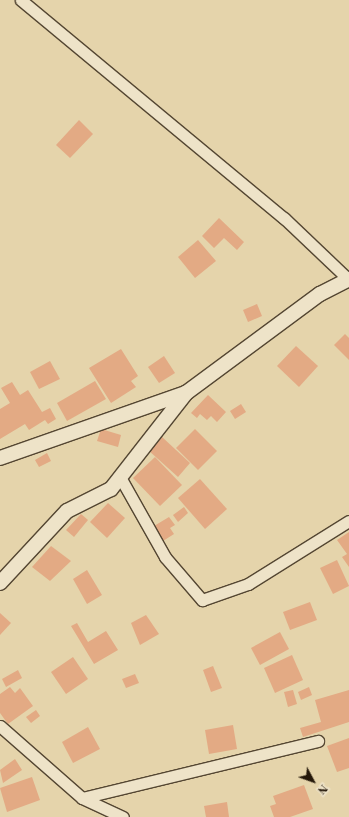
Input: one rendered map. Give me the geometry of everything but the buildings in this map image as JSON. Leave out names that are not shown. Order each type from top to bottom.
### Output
[{"type":"street","points":[[0,584],[67,511],[111,489],[186,393],[320,294],[349,279],[284,218],[21,0]]},
{"type":"street","points":[[0,458],[186,393]]},
{"type":"street","points":[[120,477],[165,557],[202,600],[248,584],[349,521]]},
{"type":"street","points":[[0,726],[82,798],[123,817]]},
{"type":"street","points":[[82,798],[318,741]]}]
